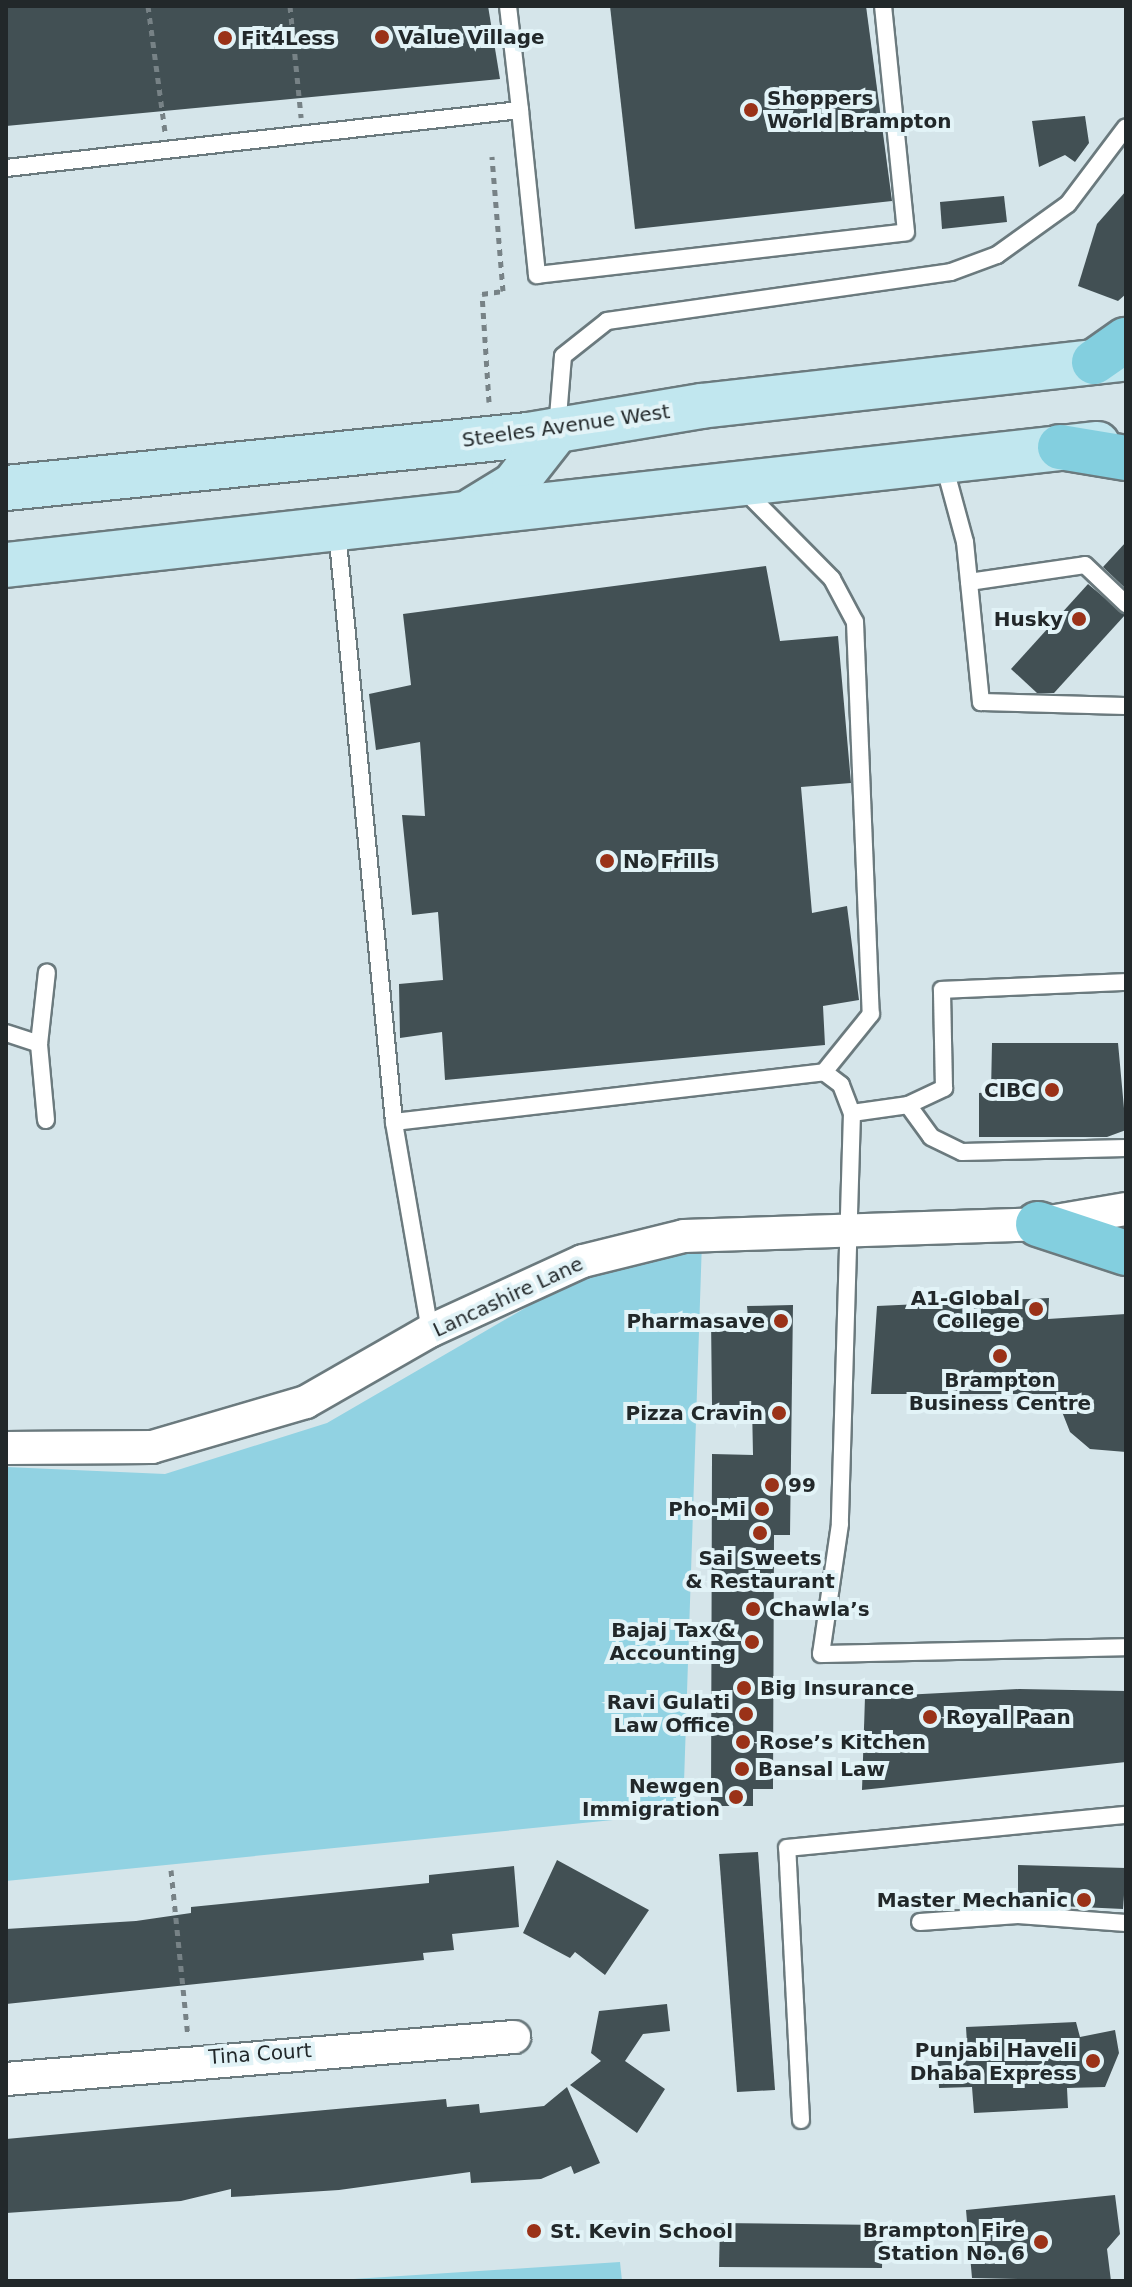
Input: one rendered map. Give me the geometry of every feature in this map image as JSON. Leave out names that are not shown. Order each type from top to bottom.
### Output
[{"type":"main road","name":"Steeles Avenue West","points":[[6,488],[557,430],[701,406],[1115,353]]},
{"type":"main road","points":[[464,515],[514,485],[557,430]]},
{"type":"main road","points":[[6,565],[1126,441]]},
{"type":"main road","points":[[1060,447],[1126,458]]},
{"type":"main road","points":[[1038,1224],[1126,1253]]},
{"type":"street","name":"Lancashire Lane","points":[[6,1448],[152,1447],[306,1402],[430,1331],[583,1261],[684,1236],[1038,1224],[1126,1209]]},
{"type":"street","name":"Tina Court","points":[[6,2079],[190,2059],[514,2037]]},
{"type":"lane","points":[[508,6],[537,275],[906,232],[883,6]]},
{"type":"lane","points":[[6,168],[520,110]]},
{"type":"lane","points":[[557,430],[563,356],[607,321],[951,272],[997,255],[1068,204],[1126,127]]},
{"type":"lane","points":[[942,459],[969,582],[981,702],[1126,706]]},
{"type":"lane","points":[[738,484],[832,579],[855,622],[871,1014],[824,1072]]},
{"type":"lane","points":[[337,530],[394,1122],[430,1331]]},
{"type":"lane","points":[[969,582],[1085,565],[1126,604]]},
{"type":"lane","points":[[46,1120],[39,1044],[47,972]]},
{"type":"lane","points":[[852,1113],[908,1105],[944,1088],[942,990],[1126,982]]},
{"type":"lane","points":[[6,1033],[39,1044]]},
{"type":"lane","points":[[394,1122],[824,1072],[841,1085],[852,1113],[840,1524],[821,1654],[1126,1647]]},
{"type":"lane","points":[[908,1105],[931,1137],[962,1152],[1126,1148]]},
{"type":"lane","points":[[801,2120],[787,1848],[1126,1815]]},
{"type":"lane","points":[[920,1922],[1018,1915],[1126,1923]]},
{"type":"path","points":[[148,6],[167,148]]},
{"type":"path","points":[[290,6],[301,134]]},
{"type":"path","points":[[489,402],[482,294],[503,291],[492,156]]},
{"type":"path","points":[[171,1870],[190,2059]]},
{"type":"shaded area","points":[[702,1241],[683,1813],[6,1881],[6,1467],[165,1474],[327,1423],[606,1261]]},
{"type":"shaded area","points":[[620,2262],[622,2281],[338,2280]]},
{"type":"building","points":[[6,6],[488,6],[500,79],[6,126]]},
{"type":"building","name":"Shoppers World Brampton","points":[[610,6],[866,6],[892,201],[635,229]]},
{"type":"building","points":[[1085,116],[1089,143],[1075,162],[1065,155],[1039,167],[1032,121]]},
{"type":"building","points":[[1126,191],[1126,294],[1118,301],[1078,286],[1097,224]]},
{"type":"building","points":[[1004,196],[1007,222],[942,229],[940,202]]},
{"type":"building","points":[[1126,542],[1126,589],[1103,567]]},
{"type":"building","name":"No Frills","points":[[766,566],[780,641],[838,636],[851,783],[801,787],[812,913],[847,906],[859,1000],[823,1006],[825,1045],[445,1080],[442,1032],[400,1038],[399,984],[443,980],[438,912],[412,915],[402,815],[425,816],[420,742],[376,750],[369,694],[411,685],[403,614]]},
{"type":"building","points":[[1088,584],[1125,615],[1054,693],[1037,693],[1011,669]]},
{"type":"building","points":[[992,1043],[1118,1043],[1126,1130],[1107,1137],[979,1137],[979,1093],[991,1092]]},
{"type":"building","name":"Brampton Business Centre","points":[[1049,1298],[1048,1319],[1126,1314],[1126,1452],[1090,1449],[1070,1432],[1055,1394],[871,1394],[877,1306]]},
{"type":"building","points":[[793,1305],[790,1535],[774,1535],[773,1789],[753,1789],[753,1806],[711,1806],[712,1454],[753,1455],[752,1405],[712,1405],[711,1318],[748,1318],[747,1306]]},
{"type":"building","points":[[1019,1689],[1126,1691],[1126,1762],[862,1790],[865,1697]]},
{"type":"building","points":[[758,1852],[775,2090],[737,2092],[719,1854]]},
{"type":"building","points":[[557,1860],[649,1910],[605,1975],[575,1952],[570,1958],[523,1933]]},
{"type":"building","points":[[1018,1865],[1126,1868],[1123,1909],[1018,1904]]},
{"type":"building","points":[[514,1866],[519,1927],[452,1934],[454,1950],[423,1953],[424,1960],[6,2004],[6,1929],[136,1921],[191,1913],[191,1907],[429,1883],[429,1875]]},
{"type":"building","points":[[667,2004],[670,2031],[643,2034],[625,2061],[665,2089],[637,2133],[570,2085],[601,2061],[591,2053],[599,2011]]},
{"type":"building","points":[[1076,2022],[1080,2037],[1115,2030],[1119,2053],[1105,2087],[1067,2088],[1068,2108],[974,2113],[972,2087],[939,2088],[937,2046],[967,2044],[966,2027]]},
{"type":"building","points":[[567,2087],[600,2163],[574,2174],[571,2166],[541,2179],[471,2183],[470,2172],[339,2190],[231,2197],[231,2189],[181,2201],[6,2213],[6,2139],[446,2099],[447,2107],[479,2104],[480,2113],[544,2106]]},
{"type":"building","name":"Brampton Fire Station No. 6","points":[[1115,2195],[1120,2234],[1107,2249],[1111,2281],[972,2278],[966,2210]]},
{"type":"building","points":[[720,2223],[883,2225],[882,2268],[719,2267]]},
{"type":"place","name":"Value Village","points":[[382,37]]},
{"type":"place","name":"Fit4Less","points":[[225,38]]},
{"type":"place","name":"Shoppers World Brampton","points":[[751,110]]},
{"type":"place","name":"Husky","points":[[1079,619]]},
{"type":"place","name":"No Frills","points":[[607,861]]},
{"type":"place","name":"CIBC","points":[[1052,1090]]},
{"type":"place","name":"A1-Global College","points":[[1036,1309]]},
{"type":"place","name":"Pharmasave","points":[[781,1321]]},
{"type":"place","name":"Brampton Business Centre","points":[[1000,1356]]},
{"type":"place","name":"Pizza Cravin","points":[[779,1413]]},
{"type":"place","name":"99","points":[[772,1485]]},
{"type":"place","name":"Pho-Mi","points":[[762,1509]]},
{"type":"place","name":"Sai Sweets & Restaurant","points":[[760,1533]]},
{"type":"place","name":"Chawla’s","points":[[753,1609]]},
{"type":"place","name":"Bajaj Tax & Accounting","points":[[752,1642]]},
{"type":"place","name":"Big Insurance","points":[[744,1688]]},
{"type":"place","name":"Ravi Gulati Law Office","points":[[746,1714]]},
{"type":"place","name":"Royal Paan","points":[[930,1717]]},
{"type":"place","name":"Rose’s Kitchen","points":[[743,1742]]},
{"type":"place","name":"Bansal Law","points":[[742,1769]]},
{"type":"place","name":"Newgen Immigration","points":[[736,1797]]},
{"type":"place","name":"Master Mechanic","points":[[1084,1900]]},
{"type":"place","name":"Punjabi Haveli Dhaba Express","points":[[1093,2061]]},
{"type":"place","name":"St. Kevin School","points":[[534,2231]]},
{"type":"place","name":"Brampton Fire Station No. 6","points":[[1041,2242]]}]
